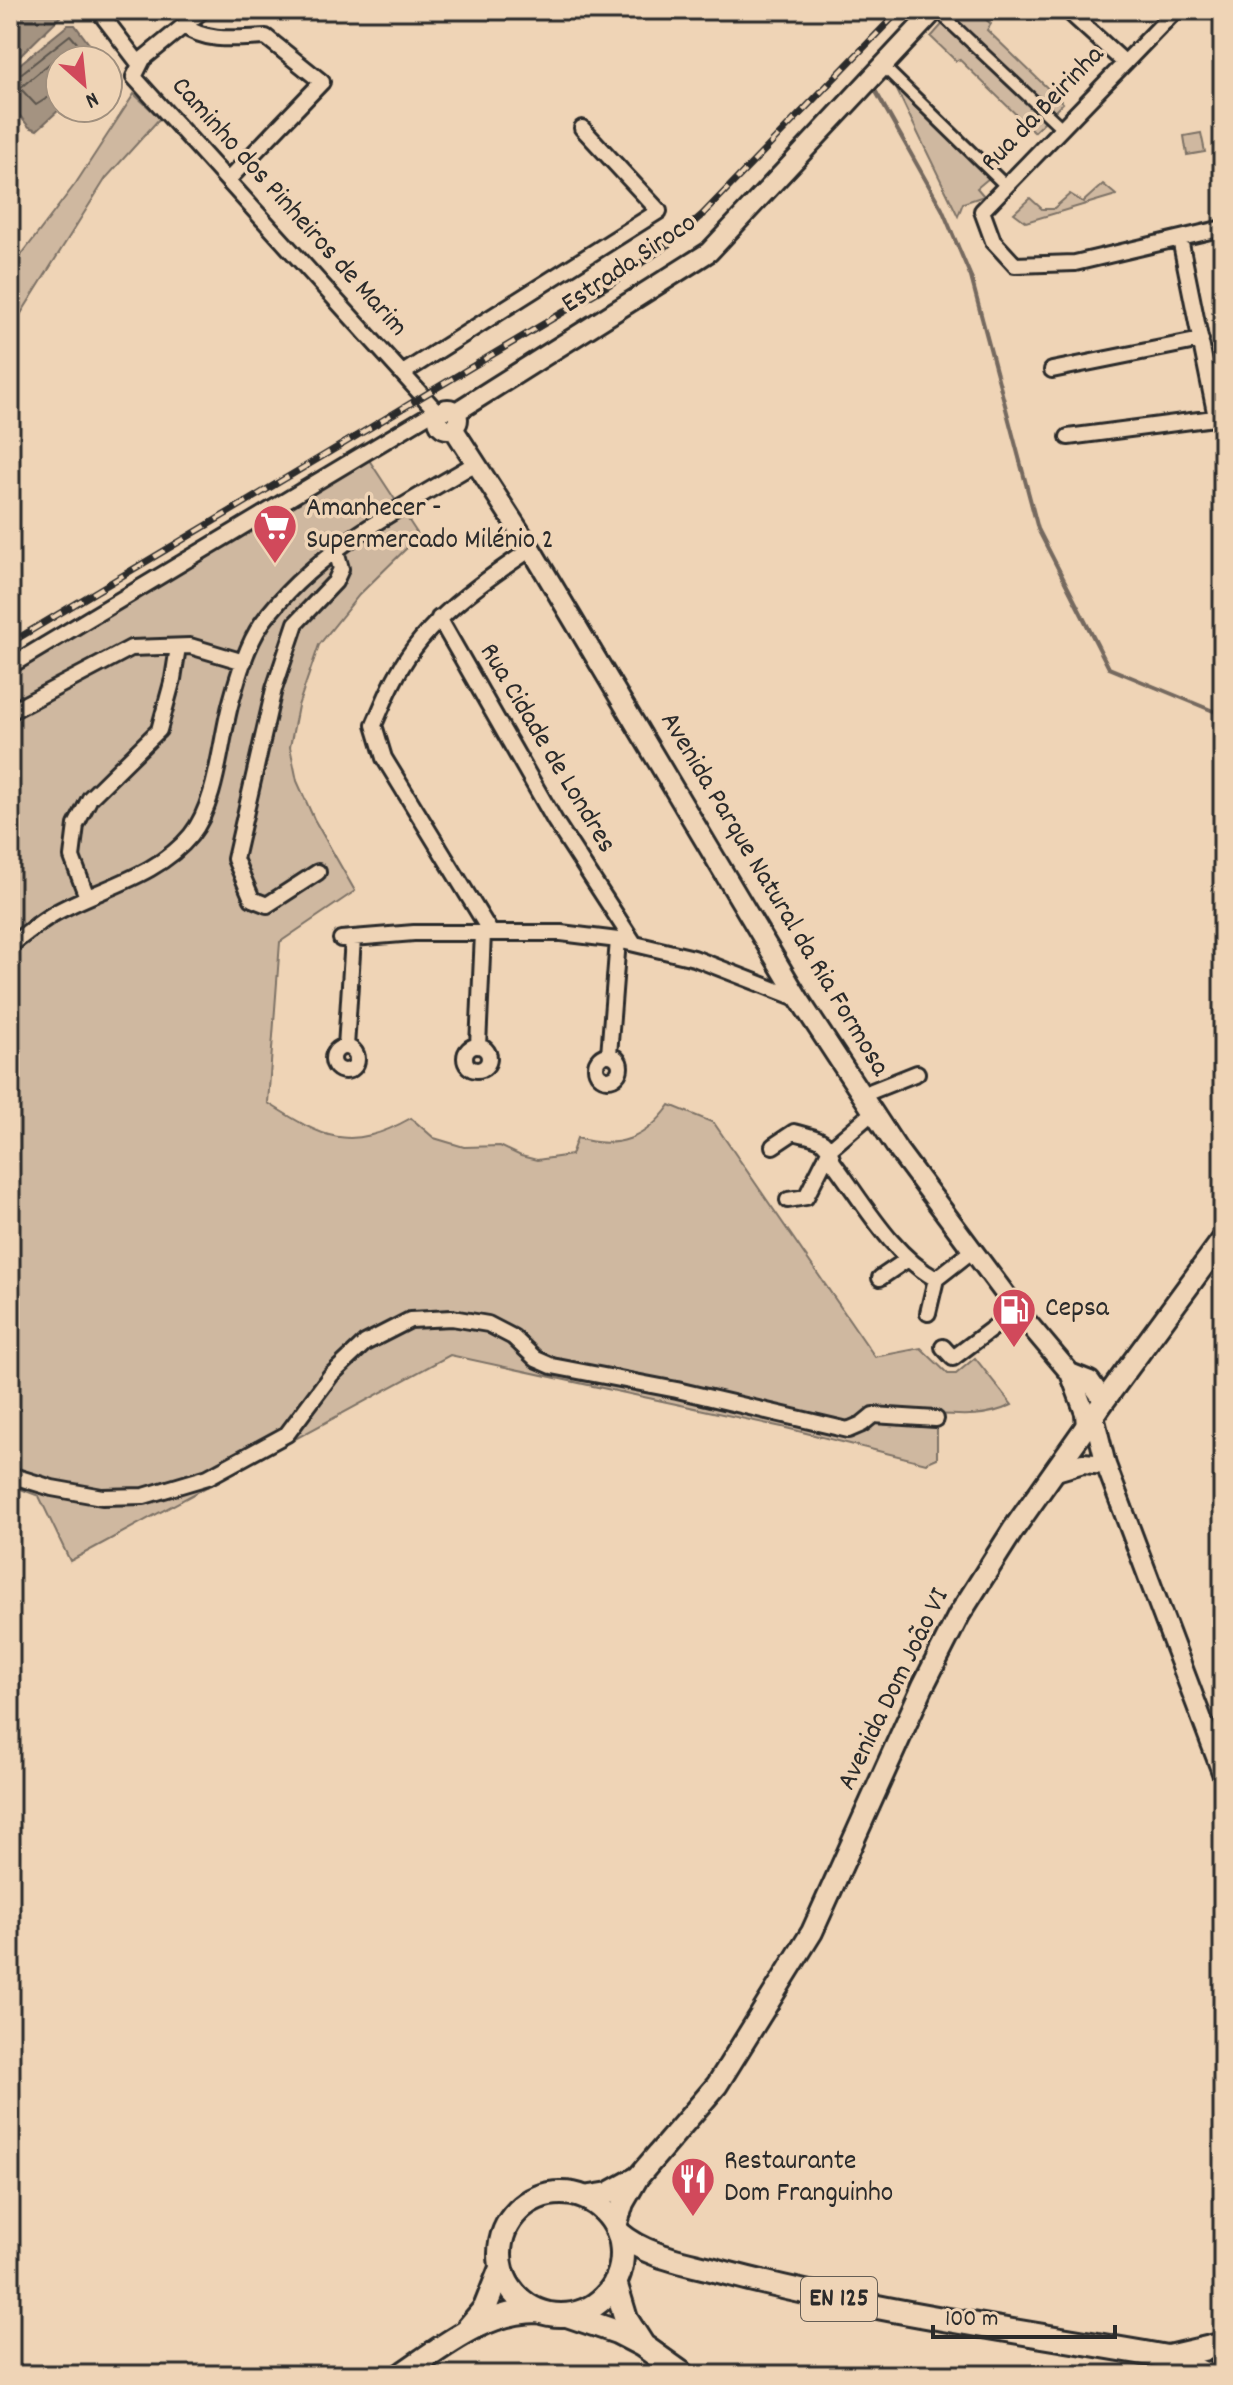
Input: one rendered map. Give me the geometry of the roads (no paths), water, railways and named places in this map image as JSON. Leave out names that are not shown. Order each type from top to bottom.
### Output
[{"type":"main road","name":"Avenida Dom João VI","points":[[618,2229],[623,2203],[638,2177],[717,2085],[812,1932],[923,1686],[959,1615],[1091,1421],[1223,1239]]},
{"type":"main road","name":"Avenida Dom João VI","points":[[584,2197],[609,2193],[638,2177]]},
{"type":"main road","points":[[538,2311],[512,2292],[501,2268],[500,2249],[504,2231],[514,2214],[546,2194],[565,2192],[584,2197],[597,2204],[618,2229],[623,2251],[618,2276],[626,2319],[642,2345]]},
{"type":"main road","name":"EN 125","points":[[618,2229],[631,2242],[659,2255],[788,2289],[1167,2357],[1210,2375],[1213,2357],[1222,2344]]},
{"type":"main road","points":[[567,2315],[587,2310],[603,2298],[618,2276],[659,2255]]},
{"type":"main road","points":[[466,2331],[485,2308],[501,2268]]},
{"type":"main road","points":[[401,2375],[466,2331],[492,2318],[516,2311],[567,2315],[617,2332],[642,2345],[684,2375]]},
{"type":"main road","name":"EN 125","points":[[1167,2357],[1222,2344]]},
{"type":"street","points":[[98,10],[140,65]]},
{"type":"street","name":"Caminho dos Pinheiros de Marim","points":[[203,10],[143,59],[134,77],[403,373],[446,416]]},
{"type":"street","points":[[936,10],[1062,128]]},
{"type":"street","name":"Estrada Siroco","points":[[446,416],[709,252],[936,10]]},
{"type":"street","points":[[1067,10],[1125,63]]},
{"type":"street","name":"Rua da Beirinha","points":[[1176,10],[982,211],[993,241],[1015,265],[1075,263],[1180,239]]},
{"type":"street","points":[[184,26],[197,35],[231,39],[266,37],[322,82],[229,179]]},
{"type":"street","points":[[881,67],[1006,186]]},
{"type":"street","points":[[403,373],[659,211],[582,128]]},
{"type":"street","points":[[1068,437],[1220,417],[1180,239],[1223,228]]},
{"type":"street","points":[[1052,370],[1201,340]]},
{"type":"street","points":[[10,666],[446,416]]},
{"type":"street","name":"Avenida Parque Natural da Ria Formosa","points":[[446,416],[531,549],[799,999],[873,1112],[1017,1310],[1084,1386]]},
{"type":"street","points":[[10,945],[52,914],[122,884],[168,857],[191,835],[205,812],[231,702],[261,624],[297,585],[336,551],[476,463]]},
{"type":"street","points":[[478,1046],[487,933],[384,758],[374,725],[398,672],[439,618],[531,549]]},
{"type":"street","points":[[318,872],[267,905],[252,899],[235,859],[278,676],[296,623],[335,582],[341,569],[336,551]]},
{"type":"street","name":"Rua Cidade de Londres","points":[[439,618],[555,821],[634,943]]},
{"type":"street","points":[[10,712],[131,648],[190,646],[244,662]]},
{"type":"street","points":[[87,897],[72,857],[76,825],[90,798],[159,730],[178,647]]},
{"type":"street","points":[[592,936],[604,929],[609,905]]},
{"type":"street","points":[[346,1047],[347,938],[414,933],[561,933],[592,936],[694,958],[799,999]]},
{"type":"street","points":[[609,1055],[618,940]]},
{"type":"street","points":[[862,1095],[917,1073]]},
{"type":"street","points":[[788,1200],[806,1197],[830,1149],[873,1112]]},
{"type":"street","points":[[773,1146],[794,1132],[824,1141],[833,1162],[908,1259],[916,1268],[936,1279]]},
{"type":"street","points":[[928,1313],[936,1279],[973,1250]]},
{"type":"street","points":[[880,1278],[908,1259]]},
{"type":"street","points":[[943,1347],[953,1358],[1017,1310]]},
{"type":"street","points":[[10,1475],[52,1488],[102,1497],[144,1496],[208,1477],[287,1434],[331,1375],[365,1343],[410,1320],[452,1318],[488,1324],[513,1337],[536,1359],[552,1366],[677,1390],[821,1425],[848,1430],[873,1415],[936,1419]]},
{"type":"street","points":[[1084,1386],[1129,1368]]},
{"type":"street","points":[[1084,1386],[1100,1460],[1223,1775]]},
{"type":"street","points":[[1084,1386],[1100,1460]]},
{"type":"street","points":[[1056,1471],[1100,1460]]},
{"type":"water","points":[[10,10],[67,10],[10,66]]},
{"type":"water","points":[[68,25],[75,25],[89,44],[45,44]]},
{"type":"water","points":[[44,44],[44,124],[37,130],[29,127],[10,104],[10,72]]},
{"type":"waterway","points":[[875,90],[942,209],[971,277],[1038,529],[1109,668],[1223,715]]},
{"type":"waterway","points":[[10,131],[18,141]]},
{"type":"railway","points":[[10,643],[607,286],[665,247],[702,215],[900,10]]},
{"type":"place","name":"Amanhecer - Supermercado Milénio 2","points":[[275,565]]},
{"type":"place","name":"Cepsa","points":[[1014,1349]]},
{"type":"place","name":"Restaurante Dom Franguinho","points":[[693,2218]]}]
